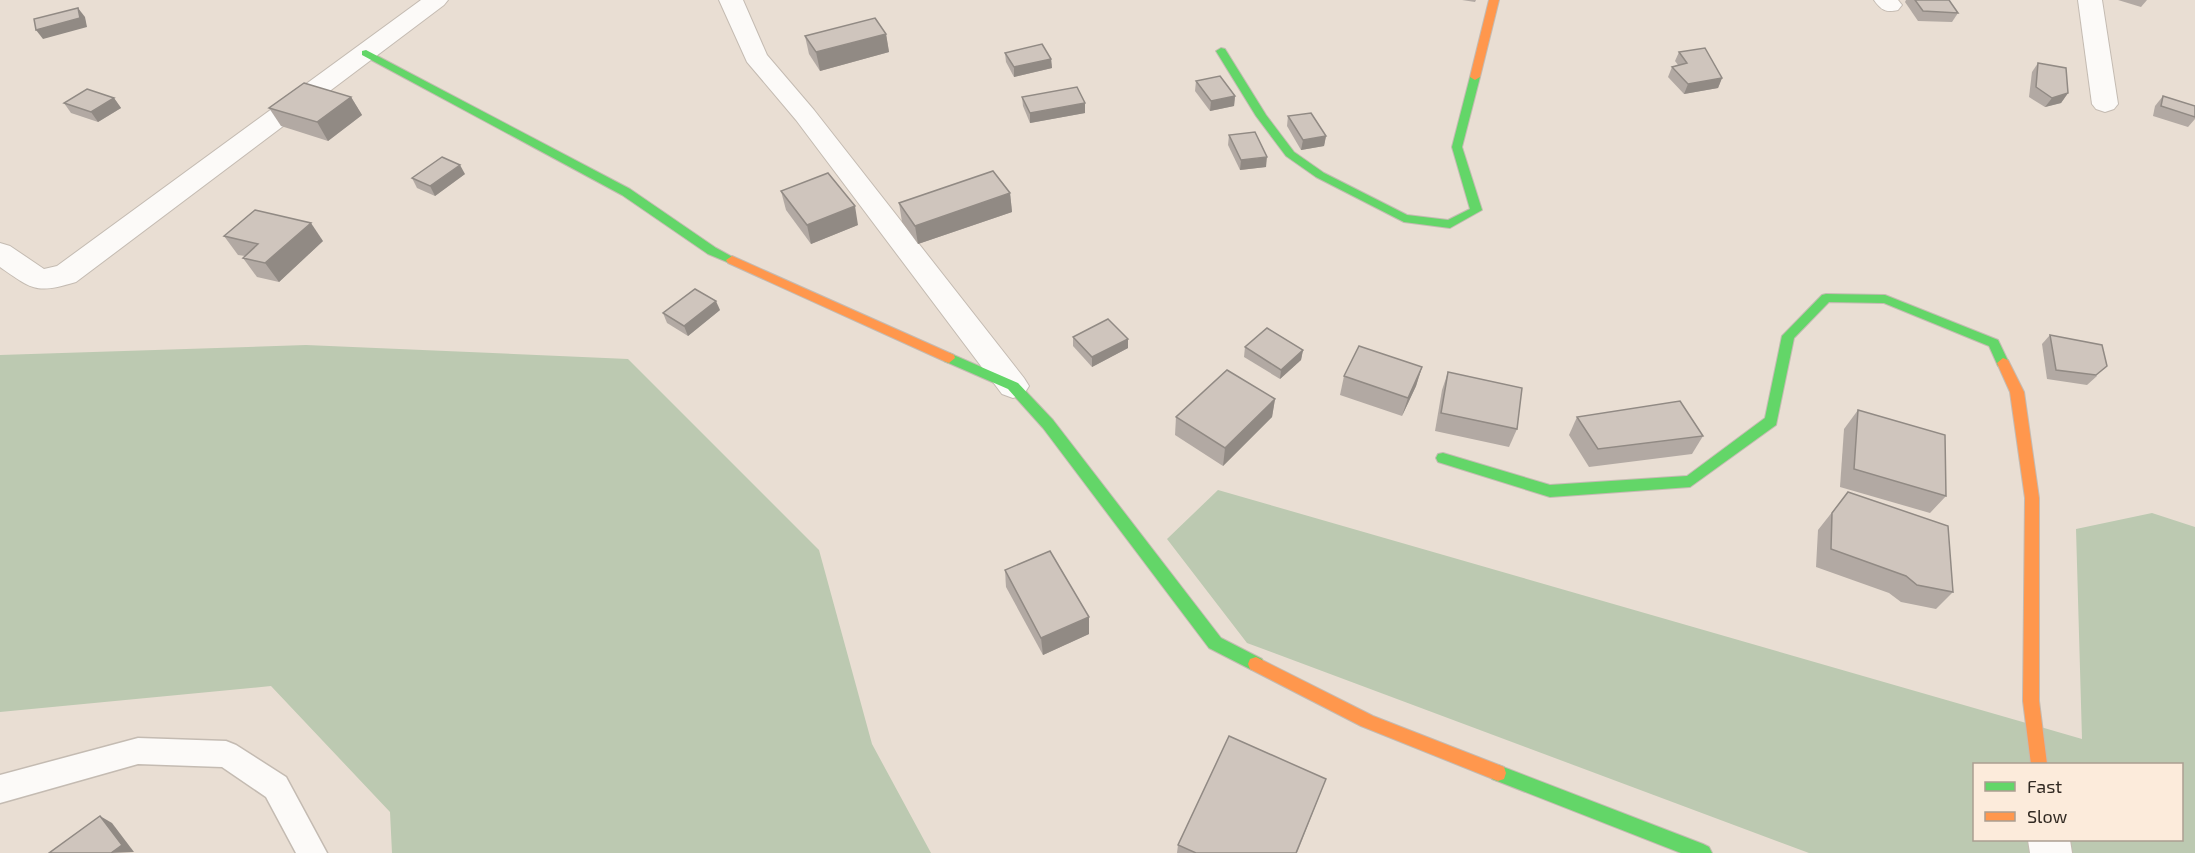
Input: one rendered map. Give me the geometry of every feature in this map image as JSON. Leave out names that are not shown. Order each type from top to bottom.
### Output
[{"type":"street","points":[[0,253],[39,280],[66,274],[436,0]]},
{"type":"street","points":[[731,0],[756,57],[805,115],[1013,386],[1048,424],[1215,643],[1367,721],[1703,853]]},
{"type":"street","points":[[1221,51],[1261,116],[1290,154],[1320,175],[1404,218],[1450,224],[1476,210],[1457,147],[1494,0]]},
{"type":"street","points":[[2090,0],[2105,104]]},
{"type":"street","points":[[366,53],[626,192],[712,251],[1013,386]]},
{"type":"street","points":[[1443,458],[1550,491],[1690,481],[1771,421],[1788,336],[1826,298],[1885,299],[1995,344],[2017,392],[2032,498],[2031,701],[2039,763]]},
{"type":"lane","points":[[0,789],[138,751],[226,754],[276,787],[312,853]]},
{"type":"green space","points":[[306,345],[628,359],[819,550],[872,744],[931,853],[392,853],[390,812],[271,686],[0,712],[0,355]]},
{"type":"green space","points":[[1218,490],[2082,739],[2076,529],[2152,513],[2195,527],[2195,853],[1809,853],[1247,643],[1167,539]]},
{"type":"building","points":[[1915,0],[1949,0],[1958,13],[1923,11]]},
{"type":"building","points":[[78,8],[80,18],[36,30],[34,19]]},
{"type":"building","points":[[875,18],[886,34],[816,52],[805,36]]},
{"type":"building","points":[[1042,44],[1051,59],[1014,67],[1005,53]]},
{"type":"building","points":[[1705,48],[1722,78],[1688,84],[1672,67],[1687,63],[1679,52]]},
{"type":"building","points":[[2038,63],[2066,68],[2068,93],[2052,98],[2036,87]]},
{"type":"building","points":[[1220,76],[1235,96],[1211,101],[1196,81]]},
{"type":"building","points":[[304,83],[351,97],[317,122],[269,108]]},
{"type":"building","points":[[1077,87],[1085,103],[1030,113],[1022,97]]},
{"type":"building","points":[[87,89],[114,98],[91,112],[64,103]]},
{"type":"building","points":[[2163,96],[2195,106],[2195,117],[2161,106]]},
{"type":"building","points":[[1311,113],[1326,136],[1303,140],[1288,116]]},
{"type":"building","points":[[1255,132],[1267,157],[1241,160],[1229,135]]},
{"type":"building","points":[[442,157],[460,165],[430,186],[412,178]]},
{"type":"building","points":[[993,171],[1010,193],[915,226],[899,203]]},
{"type":"building","points":[[828,173],[855,206],[807,225],[781,191]]},
{"type":"building","points":[[255,210],[311,223],[265,263],[243,258],[258,244],[224,236]]},
{"type":"building","points":[[695,289],[716,301],[684,326],[663,313]]},
{"type":"building","points":[[1108,319],[1128,339],[1092,357],[1073,337]]},
{"type":"building","points":[[1267,328],[1303,350],[1281,370],[1245,347]]},
{"type":"building","points":[[2050,335],[2102,345],[2107,366],[2096,375],[2056,370]]},
{"type":"building","points":[[1359,346],[1422,367],[1408,398],[1344,376]]},
{"type":"building","points":[[1227,370],[1275,399],[1225,448],[1176,417]]},
{"type":"building","points":[[1448,372],[1522,388],[1517,429],[1441,413]]},
{"type":"building","points":[[1680,401],[1703,436],[1598,449],[1577,417]]},
{"type":"building","points":[[1858,410],[1945,435],[1946,496],[1854,469]]},
{"type":"building","points":[[1848,492],[1948,526],[1953,592],[1917,585],[1906,576],[1831,549],[1832,513]]},
{"type":"building","points":[[1050,551],[1089,617],[1041,638],[1005,570]]},
{"type":"building","points":[[1229,736],[1326,779],[1296,853],[1196,853],[1178,845]]},
{"type":"building","points":[[100,816],[122,845],[111,853],[49,853]]},
{"type":"traffic: fast","points":[[1221,51],[1261,116],[1290,154],[1320,175],[1404,218],[1450,224],[1476,210],[1457,147],[1475,77]]},
{"type":"traffic: fast","points":[[366,53],[626,192],[712,251],[732,260]]},
{"type":"traffic: fast","points":[[1443,458],[1550,491],[1690,481],[1771,421],[1788,336],[1826,298],[1885,299],[1994,343],[2003,363]]},
{"type":"traffic: fast","points":[[949,358],[1013,386],[1048,424],[1215,643],[1256,664]]},
{"type":"traffic: fast","points":[[1498,773],[1703,853]]},
{"type":"traffic: slow","points":[[1475,77],[1494,0]]},
{"type":"traffic: slow","points":[[732,260],[949,358]]},
{"type":"traffic: slow","points":[[2003,363],[2017,392],[2032,498],[2031,701],[2039,763]]},
{"type":"traffic: slow","points":[[1256,664],[1367,721],[1498,773]]}]
